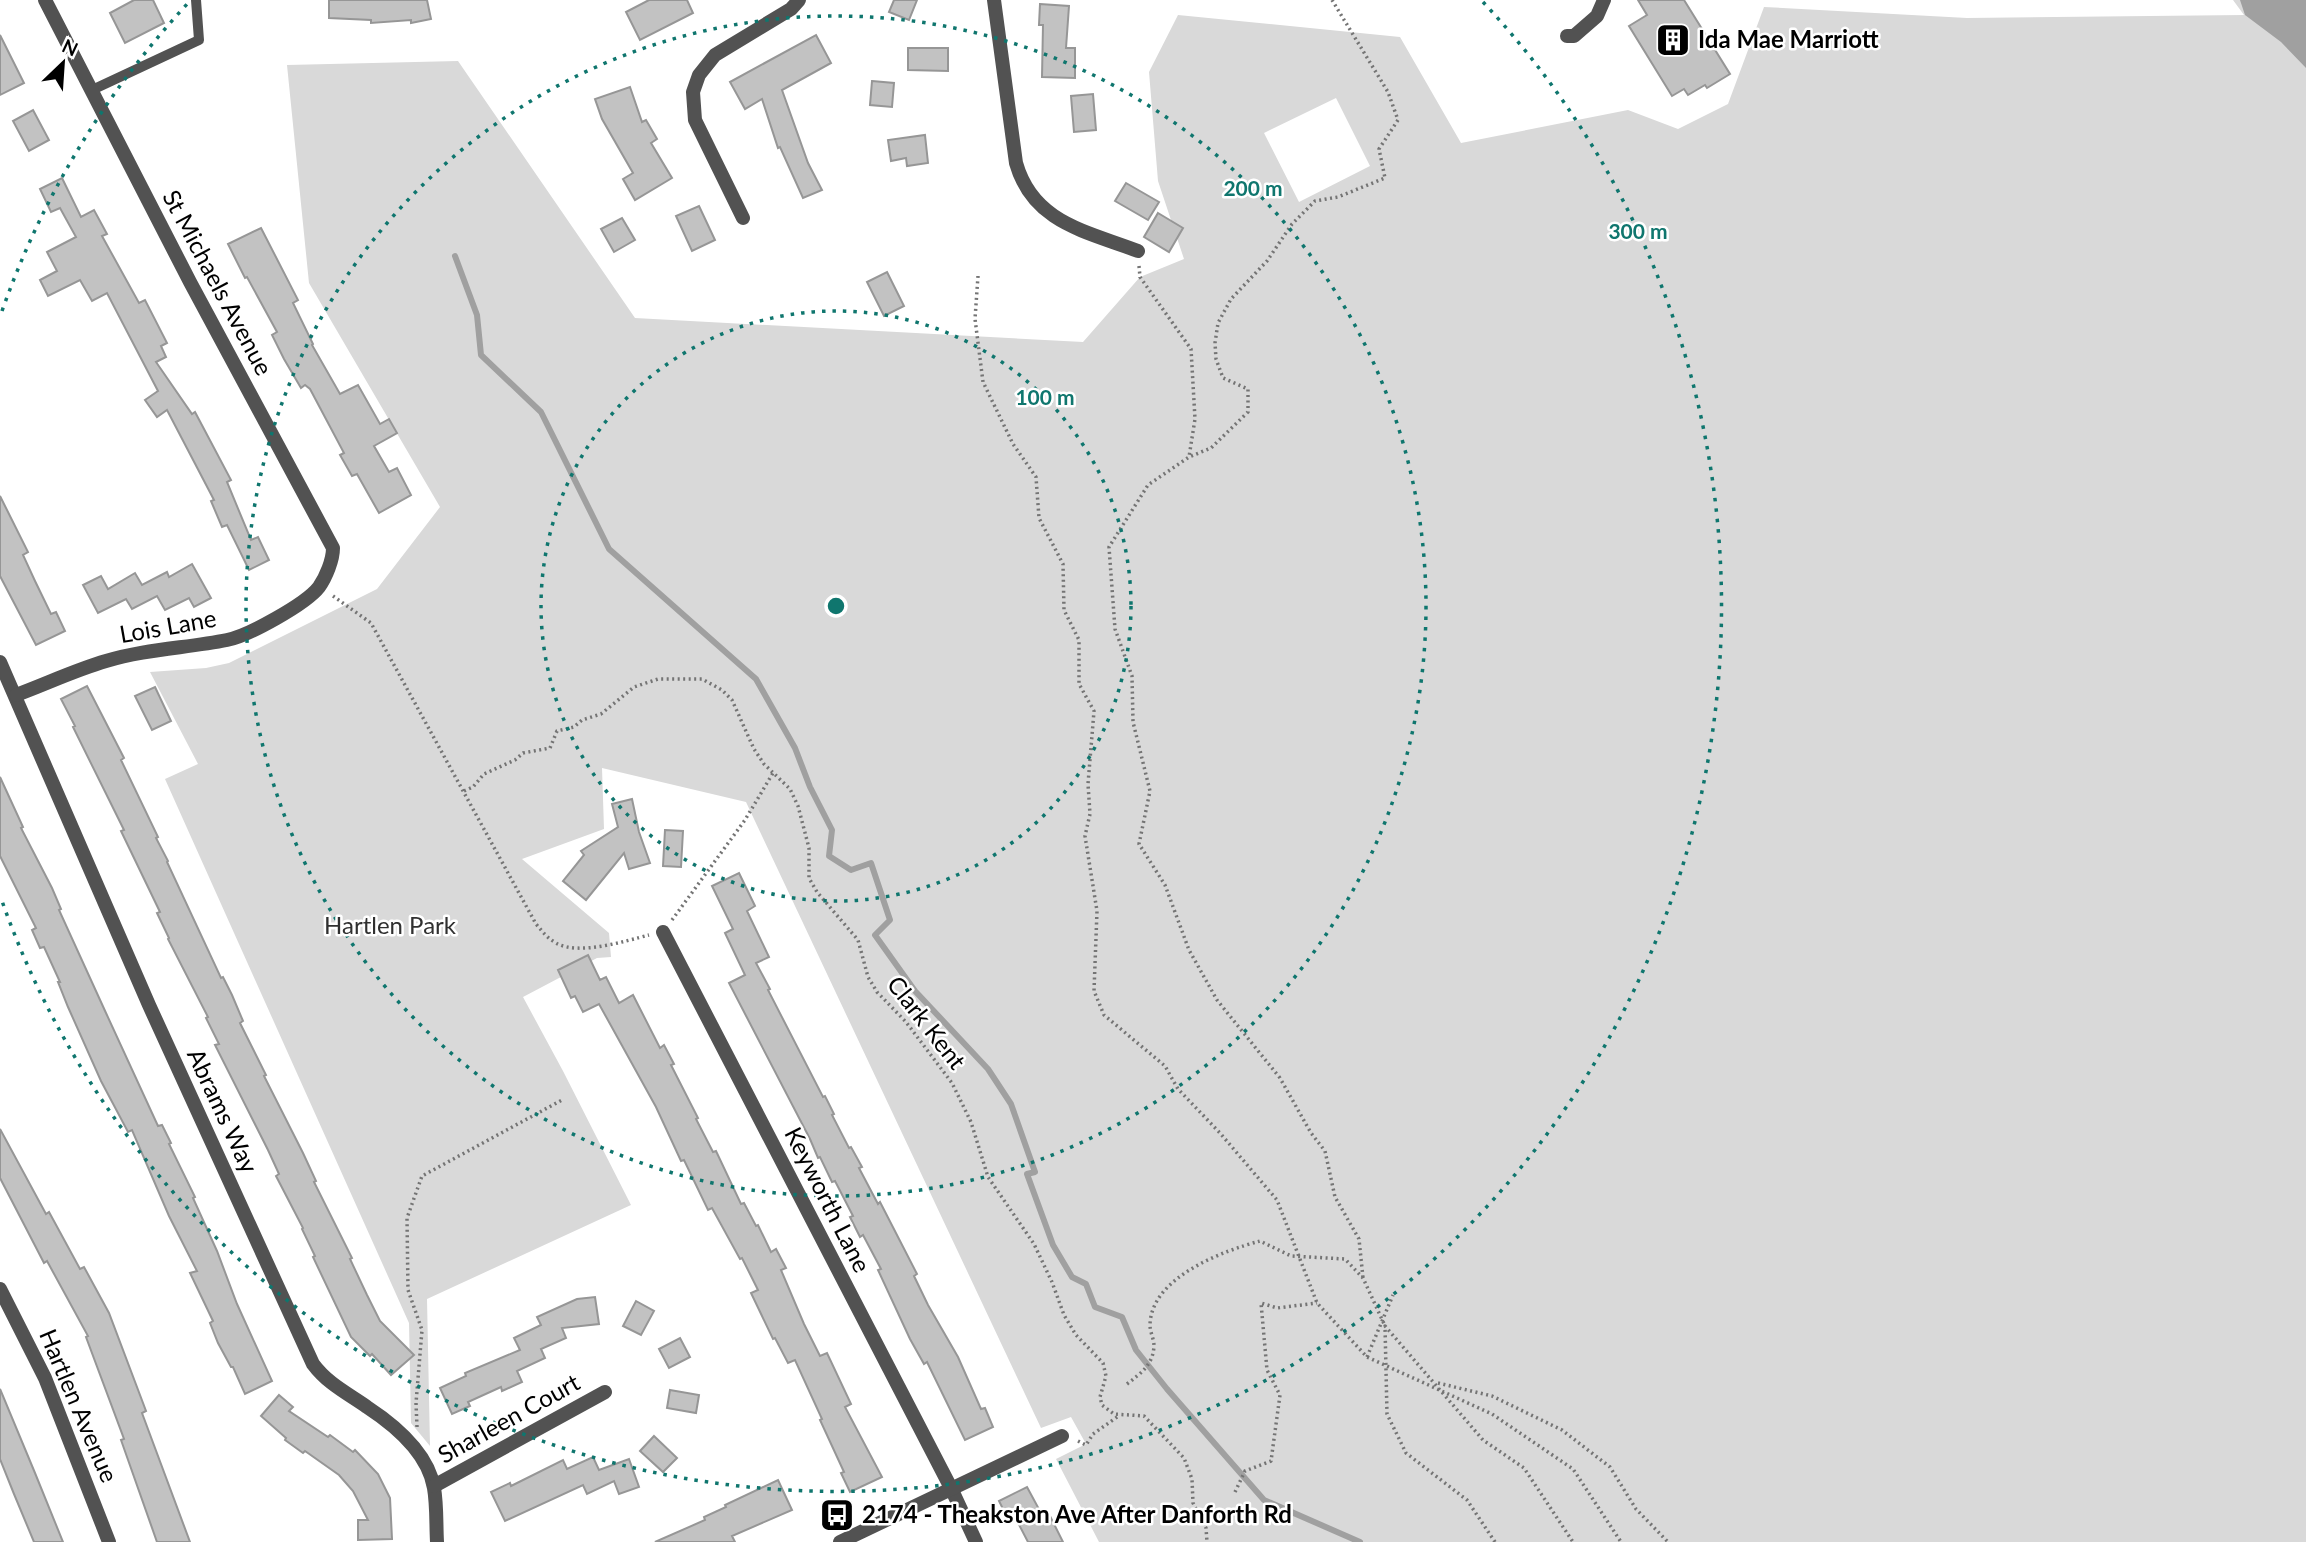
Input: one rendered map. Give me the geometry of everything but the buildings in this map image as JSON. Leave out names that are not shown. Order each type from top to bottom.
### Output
[{"type":"street","name":"St Michaels Avenue","points":[[45,0],[190,282],[333,548],[333,556],[319,586]]},
{"type":"street","points":[[743,218],[695,120],[695,83],[703,67],[715,55],[791,9],[799,0]]},
{"type":"street","points":[[995,0],[1016,163],[1026,187],[1041,208],[1050,215],[1138,251]]},
{"type":"street","points":[[1567,36],[1574,36],[1597,16],[1604,0]]},
{"type":"street","name":"Lois Lane","points":[[16,695],[107,660],[174,646],[230,640],[264,625],[310,596],[319,586]]},
{"type":"street","name":"Abrams Way","points":[[0,662],[149,1005],[313,1364],[331,1384],[385,1420],[418,1451],[434,1486],[437,1542]]},
{"type":"street","name":"Keyworth Lane","points":[[663,932],[951,1488],[976,1542]]},
{"type":"street","name":"Hartlen Avenue","points":[[0,1289],[45,1378],[109,1542]]},
{"type":"street","name":"Sharleen Court","points":[[434,1486],[606,1392]]},
{"type":"street","points":[[840,1542],[1062,1436]]},
{"type":"lane","points":[[92,90],[199,40],[196,0]]},
{"type":"path","points":[[1332,0],[1388,92],[1398,120],[1379,149],[1385,178],[1338,197],[1315,201],[1292,224],[1268,261],[1250,282],[1230,299],[1218,323],[1216,359],[1223,378],[1248,389],[1248,412],[1210,449],[1189,457],[1148,485],[1109,547],[1115,629],[1132,676],[1133,722],[1150,791],[1139,844],[1165,885],[1189,950],[1210,988],[1280,1077],[1311,1133],[1325,1152],[1335,1197],[1359,1239],[1363,1278],[1385,1326],[1436,1382],[1483,1440],[1524,1468],[1573,1542]]},
{"type":"path","points":[[1138,251],[1140,277],[1191,349],[1195,419],[1189,457]]},
{"type":"path","points":[[978,276],[975,319],[983,382],[1013,444],[1036,477],[1039,518],[1063,564],[1064,610],[1079,640],[1079,684],[1094,711],[1088,784],[1090,814],[1085,836],[1097,911],[1094,991],[1104,1015],[1165,1066],[1178,1089],[1278,1200],[1317,1303],[1367,1357],[1492,1415],[1573,1469],[1621,1542]]},
{"type":"path","points":[[319,586],[371,623],[536,924],[546,937],[559,945],[575,948],[608,945],[663,932],[745,820],[773,773]]},
{"type":"path","name":"Clark Kent","points":[[464,791],[473,787],[484,774],[515,760],[523,753],[550,748],[557,731],[574,727],[582,720],[601,714],[645,682],[658,679],[702,679],[722,690],[732,700],[754,749],[790,789],[798,806],[809,848],[809,878],[817,892],[858,940],[868,977],[877,992],[906,1022],[952,1083],[971,1122],[988,1177],[1034,1244],[1076,1335],[1106,1368],[1100,1397],[1102,1405],[1114,1414],[1144,1416],[1184,1458],[1192,1479],[1193,1503],[1206,1528],[1207,1542]]},
{"type":"path","points":[[418,1451],[416,1403],[422,1329],[408,1290],[407,1217],[422,1176],[562,1100]]},
{"type":"path","points":[[1127,1384],[1149,1366],[1154,1346],[1150,1323],[1159,1298],[1176,1278],[1211,1258],[1236,1247],[1260,1241],[1291,1256],[1345,1259],[1363,1278]]},
{"type":"path","points":[[1367,1357],[1393,1295]]},
{"type":"path","points":[[1235,1492],[1245,1471],[1271,1461],[1280,1395],[1267,1370],[1261,1303],[1277,1308],[1317,1303]]},
{"type":"path","points":[[1385,1326],[1387,1414],[1406,1453],[1468,1500],[1496,1542]]},
{"type":"path","points":[[1436,1382],[1492,1396],[1562,1430],[1610,1467],[1636,1509],[1668,1542]]},
{"type":"path","points":[[1062,1436],[1086,1445],[1093,1434],[1122,1413]]},
{"type":"green space","name":"Hartlen Park","points":[[2233,0],[2306,0],[2306,1542],[1099,1542],[1056,1459],[1086,1444],[1071,1417],[1041,1428],[746,802],[602,768],[604,829],[522,859],[609,933],[611,957],[597,958],[523,997],[631,1205],[427,1299],[430,1446],[411,1423],[409,1323],[165,779],[198,764],[150,672],[206,668],[229,663],[377,589],[440,507],[309,283],[287,65],[458,61],[635,318],[1083,342],[1140,277],[1184,259],[1158,181],[1149,72],[1178,15],[1400,37],[1461,143],[1628,110],[1678,129],[1728,104],[1764,7],[1967,18],[2244,15]],"holes":[[[1336,98],[1370,166],[1299,202],[1264,133]]]},
{"type":"shaded area","points":[[2240,0],[2306,0],[2306,68],[2281,42],[2245,15]]},
{"type":"waterway","points":[[455,256],[477,315],[481,355],[541,412],[609,549],[756,679],[795,748],[810,787],[832,830],[829,856],[851,870],[871,863],[890,920],[875,935],[915,991],[988,1069],[1011,1104],[1035,1172],[1027,1174],[1053,1245],[1072,1277],[1086,1284],[1095,1307],[1122,1317],[1136,1350],[1264,1500],[1360,1542]]},
{"type":"place","name":"Ida Mae Marriott","points":[[1673,40]]},
{"type":"place","name":"2174 - Theakston Ave After Danforth Rd","points":[[837,1515]]}]
